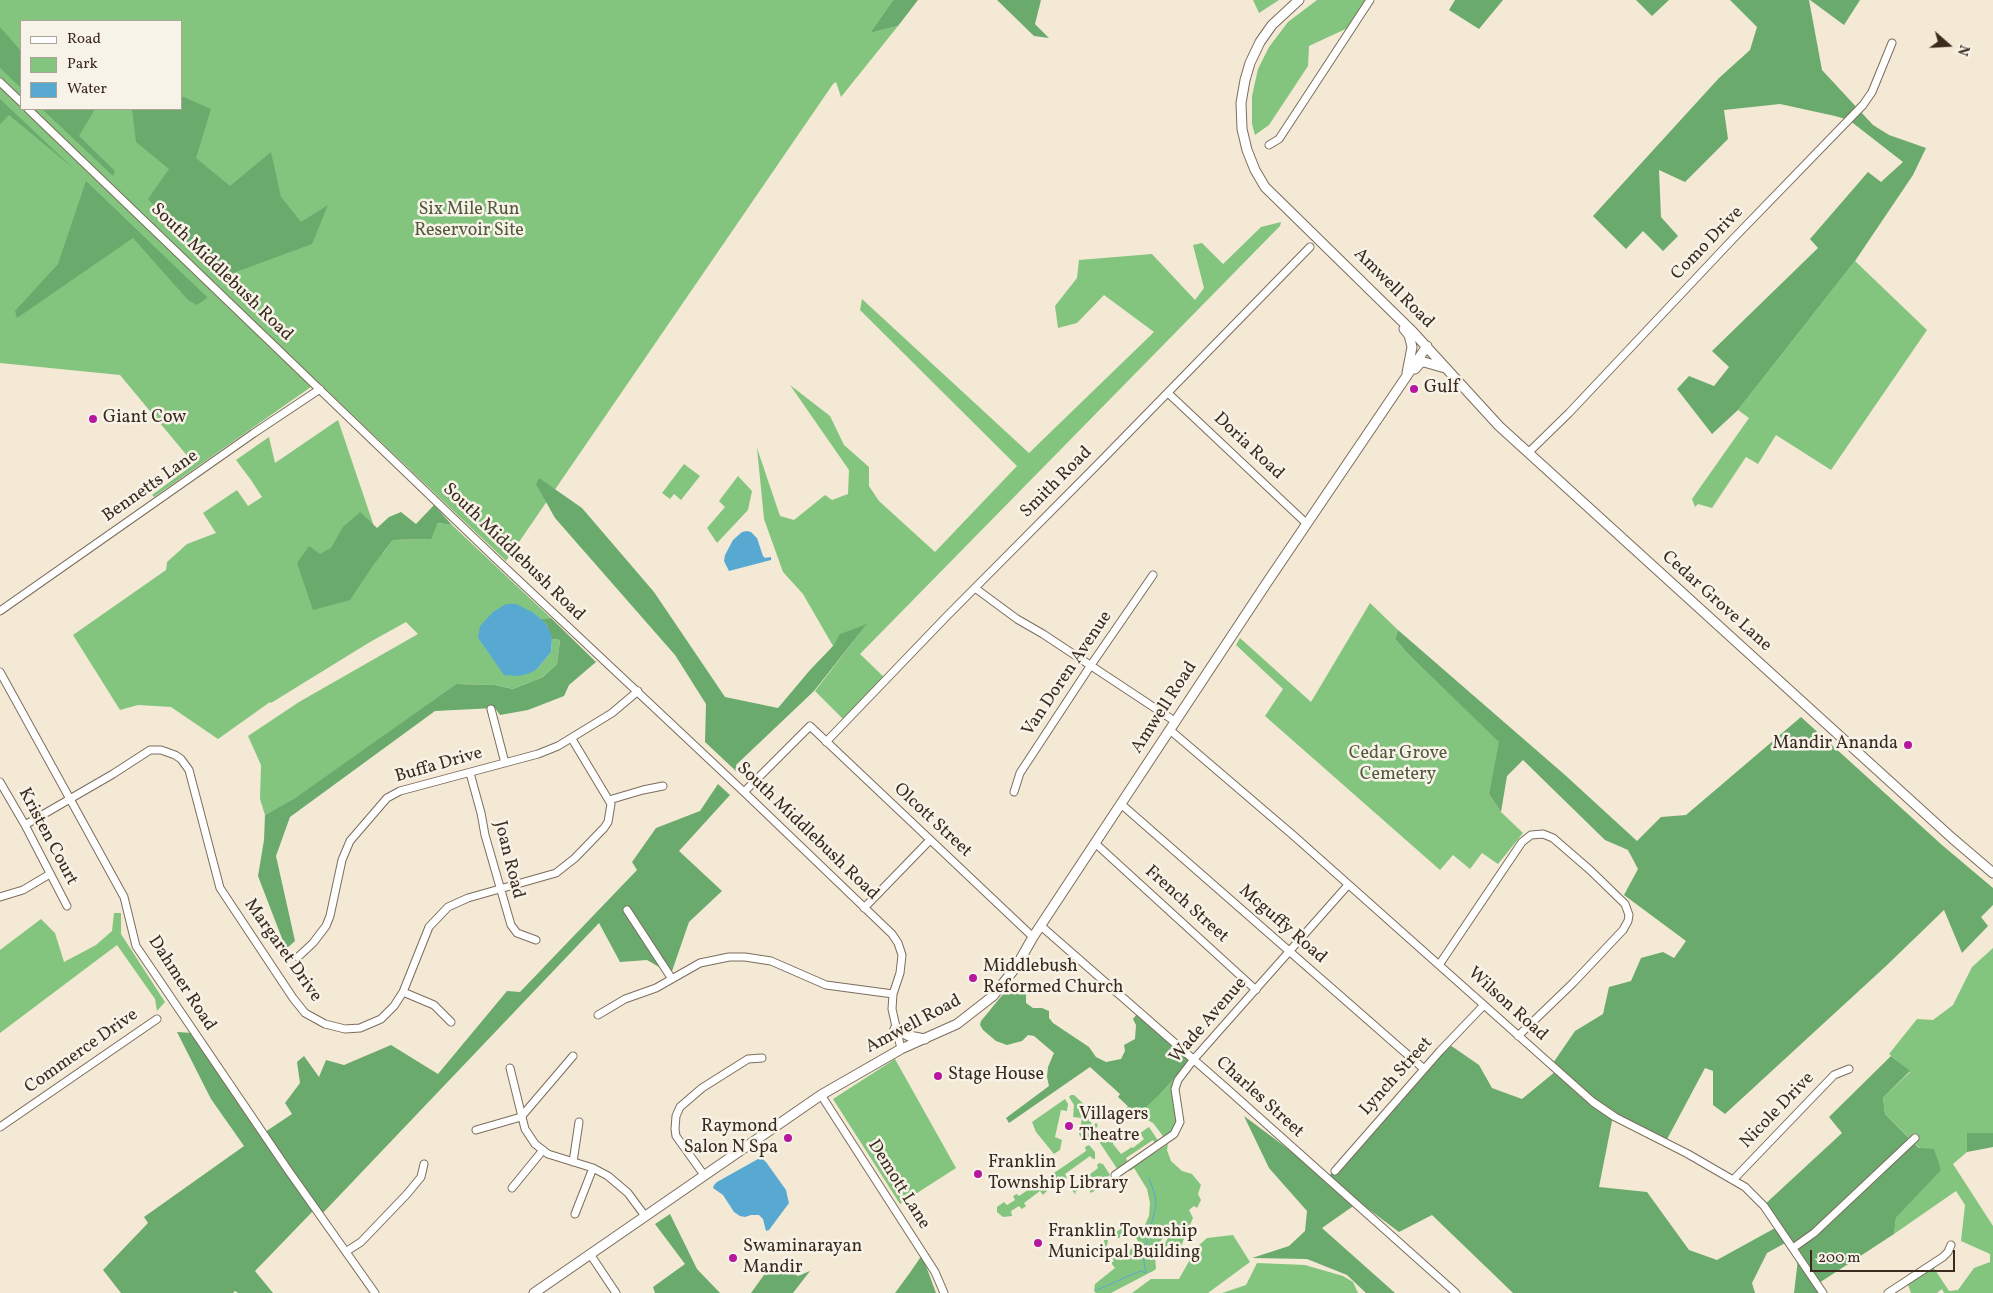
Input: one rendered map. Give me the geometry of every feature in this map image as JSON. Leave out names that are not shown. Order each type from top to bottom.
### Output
[{"type":"main road","name":"Amwell Road","points":[[534,1293],[821,1095],[901,1049],[957,1024],[988,1002],[1005,982],[1095,843],[1427,346],[1265,186],[1255,170],[1247,150],[1242,129],[1241,103],[1250,63],[1260,42],[1272,25],[1299,0]]},
{"type":"main road","points":[[1380,300],[1382,305],[1409,335],[1412,347],[1406,378]]},
{"type":"main road","name":"Cedar Grove Lane","points":[[1427,346],[1492,419],[1528,453],[1952,838],[1993,873]]},
{"type":"main road","points":[[1397,390],[1403,388],[1420,363],[1424,362],[1445,368]]},
{"type":"main road","points":[[895,1028],[909,1036],[926,1039]]},
{"type":"street","points":[[1269,145],[1279,138],[1370,0]]},
{"type":"street","name":"Como Drive","points":[[1528,453],[1576,406],[1732,240],[1858,110],[1872,92],[1892,43]]},
{"type":"street","points":[[0,82],[20,101]]},
{"type":"street","name":"South Middlebush Road","points":[[29,110],[892,934],[900,948],[902,964],[893,994],[892,1009],[901,1049]]},
{"type":"street","name":"Smith Road","points":[[826,742],[1310,247]]},
{"type":"street","name":"Bennetts Lane","points":[[0,611],[320,389]]},
{"type":"street","name":"Doria Road","points":[[1168,392],[1307,524]]},
{"type":"street","name":"Van Doren Avenue","points":[[1014,792],[1020,773],[1090,665],[1152,575]]},
{"type":"street","name":"Wilson Road","points":[[975,588],[1017,619],[1090,665],[1173,726],[1348,885],[1593,1102],[1615,1118],[1688,1154],[1745,1187],[1764,1206],[1823,1293]]},
{"type":"street","name":"Dahmer Road","points":[[0,672],[124,897],[136,946],[288,1170],[375,1293]]},
{"type":"street","name":"Buffa Drive","points":[[298,958],[314,944],[326,926],[345,852],[355,834],[387,798],[400,791],[538,754],[572,739],[612,713],[638,691]]},
{"type":"street","points":[[491,709],[505,762]]},
{"type":"street","name":"Olcott Street","points":[[744,792],[810,726],[1033,938]]},
{"type":"street","points":[[572,739],[609,800],[663,786]]},
{"type":"street","name":"Margaret Drive","points":[[25,825],[150,750],[161,750],[175,755],[181,759],[189,770],[220,888],[301,1008],[311,1017],[325,1024],[345,1029],[360,1028],[388,1014],[403,992],[430,927],[441,913],[454,904],[556,873],[575,858],[604,828],[608,822],[611,809],[609,800]]},
{"type":"street","name":"Joan Road","points":[[470,773],[500,890],[514,930],[523,936],[536,940]]},
{"type":"street","name":"Kristen Court","points":[[0,782],[25,825],[66,906]]},
{"type":"street","name":"Mcguffy Road","points":[[1121,804],[1424,1069]]},
{"type":"street","points":[[1439,965],[1522,842],[1531,834],[1543,834],[1553,838],[1590,870],[1625,904],[1629,915],[1628,921],[1623,930],[1611,943],[1518,1036]]},
{"type":"street","points":[[864,908],[930,840]]},
{"type":"street","name":"French Street","points":[[1095,843],[1256,990]]},
{"type":"street","points":[[0,897],[23,890],[50,874]]},
{"type":"street","name":"Wade Avenue","points":[[1115,1175],[1170,1138],[1178,1129],[1181,1117],[1176,1097],[1176,1085],[1194,1059],[1348,885]]},
{"type":"street","points":[[627,910],[672,978]]},
{"type":"street","name":"Charles Street","points":[[1041,926],[1194,1059],[1456,1293]]},
{"type":"street","points":[[598,1015],[626,999],[656,988],[692,966],[710,960],[745,957],[771,961],[826,985],[893,994]]},
{"type":"street","points":[[403,992],[434,1006],[451,1022]]},
{"type":"street","name":"Lynch Street","points":[[1335,1171],[1424,1069],[1484,1005]]},
{"type":"street","name":"Commerce Drive","points":[[0,1127],[157,1019]]},
{"type":"street","points":[[476,1130],[521,1117],[573,1056]]},
{"type":"street","points":[[704,1175],[676,1136],[676,1116],[680,1106],[702,1088],[748,1059],[762,1058]]},
{"type":"street","points":[[510,1068],[521,1117],[525,1129],[535,1144],[558,1158],[593,1168],[608,1176],[628,1192],[645,1216]]},
{"type":"street","name":"Nicole Drive","points":[[1733,1180],[1834,1076],[1849,1069]]},
{"type":"street","name":"Demott Lane","points":[[821,1095],[935,1272],[944,1293]]},
{"type":"street","points":[[573,1162],[579,1122]]},
{"type":"street","points":[[1793,1248],[1814,1233],[1915,1138]]},
{"type":"street","points":[[512,1188],[543,1150]]},
{"type":"street","points":[[347,1251],[361,1242],[407,1194],[421,1177],[424,1164]]},
{"type":"street","points":[[575,1214],[593,1168]]},
{"type":"street","points":[[1888,1293],[1943,1257],[1951,1245]]},
{"type":"street","points":[[590,1254],[616,1293]]},
{"type":"green space","name":"Six Mile Run Reservoir Site","points":[[0,0],[893,0],[870,33],[898,26],[841,97],[836,82],[833,84],[506,561],[318,382],[154,497],[152,495],[194,464],[120,375],[0,363]]},
{"type":"green space","points":[[893,0],[918,0],[898,26],[870,33]]},
{"type":"green space","points":[[997,0],[1041,0],[1035,24],[1049,38],[1034,36]]},
{"type":"green space","points":[[1253,0],[1279,0],[1259,13]]},
{"type":"green space","points":[[1317,0],[1370,0],[1352,26],[1309,46],[1308,66],[1269,125],[1255,135],[1252,124],[1252,96],[1258,69],[1269,47],[1288,22]]},
{"type":"green space","points":[[1455,0],[1503,0],[1479,29],[1449,10]]},
{"type":"green space","points":[[1636,0],[1669,0],[1652,16]]},
{"type":"green space","points":[[1730,0],[1809,0],[1822,70],[1873,125],[1889,135],[1926,148],[1913,175],[1855,261],[1738,410],[1712,434],[1677,389],[1689,376],[1714,386],[1729,367],[1712,351],[1818,248],[1810,239],[1868,172],[1881,182],[1903,162],[1849,120],[1780,104],[1724,110],[1728,139],[1685,182],[1659,170],[1661,217],[1678,236],[1663,251],[1643,231],[1626,249],[1593,216],[1719,78],[1750,50],[1757,27]]},
{"type":"green space","points":[[1810,0],[1860,0],[1844,25]]},
{"type":"green space","points":[[0,27],[20,50],[20,87],[0,68]]},
{"type":"green space","points":[[182,96],[211,109],[196,158],[230,186],[271,152],[281,197],[301,222],[328,205],[312,244],[225,276],[208,267],[148,199],[169,169],[136,142],[132,110],[182,110]]},
{"type":"green space","points":[[0,99],[73,168],[9,115],[0,124]]},
{"type":"green space","points":[[43,110],[94,110],[79,136],[115,171],[113,176]]},
{"type":"green space","points":[[86,181],[208,297],[197,305],[188,300],[133,238],[17,318],[15,311],[58,264]]},
{"type":"green space","points":[[1281,222],[1280,226],[860,654],[886,679],[845,721],[815,691],[866,625],[841,634],[833,646],[803,594],[783,572],[764,519],[757,448],[780,516],[794,520],[825,495],[832,500],[848,494],[849,470],[790,385],[830,416],[844,445],[869,467],[869,486],[879,501],[935,552],[1017,466],[860,310],[862,299],[1029,453],[1154,332],[1104,295],[1077,323],[1058,328],[1055,306],[1077,278],[1079,260],[1152,254],[1195,300],[1204,288],[1193,245],[1202,243],[1223,264],[1261,227]]},
{"type":"green space","points":[[1855,261],[1927,330],[1831,470],[1776,435],[1758,464],[1746,457],[1712,508],[1698,504],[1695,507],[1692,499],[1749,418],[1738,410]]},
{"type":"green space","points":[[338,420],[383,553],[393,540],[430,539],[438,523],[452,525],[551,618],[540,619],[534,613],[478,638],[504,674],[537,669],[551,652],[552,639],[560,640],[557,664],[543,677],[513,689],[495,685],[456,684],[294,800],[265,815],[260,799],[261,765],[248,736],[299,702],[418,634],[406,622],[270,702],[218,739],[171,707],[138,705],[120,710],[73,635],[166,570],[167,562],[187,544],[216,533],[203,513],[237,490],[248,506],[262,497],[236,460],[269,437],[275,463]]},
{"type":"green space","points":[[684,464],[700,476],[681,500],[674,494],[670,499],[662,493]]},
{"type":"green space","points":[[738,476],[752,491],[748,510],[717,543],[707,528],[725,507],[719,501]]},
{"type":"green space","points":[[539,478],[582,508],[654,592],[725,697],[778,708],[833,646],[840,634],[867,624],[814,691],[736,765],[737,772],[705,742],[706,704],[675,655],[555,518],[536,484]]},
{"type":"green space","points":[[434,505],[452,525],[438,523],[431,539],[393,540],[350,600],[313,610],[297,563],[309,546],[320,554],[331,548],[343,527],[360,512],[377,528],[389,517],[401,512],[416,524]]},
{"type":"green space","name":"Cedar Grove Cemetery","points":[[1370,603],[1398,630],[1395,639],[1409,655],[1500,742],[1489,794],[1501,812],[1523,833],[1498,864],[1482,853],[1470,869],[1453,855],[1440,870],[1265,716],[1283,689],[1236,645],[1240,638],[1311,702]]},
{"type":"green space","points":[[551,618],[596,662],[569,685],[564,696],[528,710],[500,715],[495,708],[435,711],[290,817],[276,856],[295,941],[286,949],[258,876],[264,840],[265,815],[294,799],[456,684],[495,685],[513,689],[543,677],[557,664],[560,640],[552,639],[546,624],[540,619]]},
{"type":"green space","points":[[1398,630],[1565,775],[1637,841],[1661,817],[1686,815],[1801,717],[1942,845],[1993,888],[1993,905],[1981,917],[1988,926],[1962,953],[1944,910],[1725,1114],[1713,1105],[1713,1071],[1705,1068],[1665,1143],[1613,1116],[1599,1187],[1647,1192],[1689,1250],[1717,1260],[1777,1227],[1763,1206],[1842,1133],[1829,1117],[1891,1056],[1910,1071],[1883,1098],[1885,1114],[1919,1148],[1934,1149],[1941,1170],[1896,1218],[1894,1234],[1816,1285],[1821,1293],[1794,1293],[1798,1259],[1787,1242],[1767,1253],[1752,1283],[1755,1293],[1513,1293],[1432,1215],[1399,1232],[1359,1202],[1322,1228],[1395,1293],[1366,1293],[1347,1275],[1307,1259],[1252,1258],[1289,1246],[1305,1231],[1307,1211],[1269,1168],[1244,1116],[1327,1178],[1450,1045],[1479,1065],[1492,1088],[1522,1099],[1556,1071],[1551,1066],[1575,1031],[1603,1014],[1609,987],[1631,981],[1641,958],[1663,952],[1674,958],[1686,941],[1624,895],[1638,869],[1628,850],[1605,840],[1523,760],[1507,776],[1501,812],[1489,794],[1499,742],[1409,655],[1395,639]]},
{"type":"green space","points":[[718,784],[730,795],[679,851],[722,891],[689,922],[671,974],[647,960],[620,962],[599,923],[319,1217],[314,1210],[255,1271],[273,1293],[238,1293],[235,1291],[233,1293],[121,1293],[103,1270],[148,1223],[144,1217],[244,1146],[211,1099],[177,1032],[193,1033],[262,1134],[292,1114],[285,1103],[300,1083],[297,1062],[304,1056],[319,1077],[326,1060],[344,1065],[391,1045],[438,1074],[507,991],[520,992],[637,870],[632,862],[656,828],[700,811]]},
{"type":"green space","points":[[114,913],[121,913],[121,934],[165,1002],[157,1011],[155,999],[117,945],[0,1033],[0,950],[41,919],[55,933],[64,962],[96,945],[112,931]]},
{"type":"green space","points":[[1993,948],[1993,1133],[1967,1133],[1967,1152],[1953,1164],[1993,1226],[1993,1293],[1944,1293],[1942,1289],[1937,1293],[1911,1293],[1907,1282],[1932,1265],[1949,1291],[1958,1290],[1974,1268],[1990,1262],[1990,1254],[1961,1241],[1965,1205],[1956,1191],[1894,1234],[1896,1218],[1941,1169],[1885,1114],[1883,1098],[1910,1072],[1889,1054],[1917,1019],[1933,1020],[1953,1005],[1972,967]]},
{"type":"green space","points":[[1009,987],[1018,987],[1026,991],[1026,1003],[1033,1008],[1042,1008],[1049,1011],[1049,1018],[1053,1023],[1089,1047],[1096,1057],[1106,1062],[1121,1059],[1125,1051],[1124,1045],[1135,1039],[1136,1025],[1133,1019],[1137,1014],[1190,1059],[1161,1093],[1146,1107],[1139,1110],[1133,1111],[1118,1097],[1120,1094],[1090,1067],[1009,1123],[1006,1118],[1049,1086],[1047,1077],[1048,1067],[1054,1053],[1034,1036],[1028,1035],[1022,1041],[1007,1045],[996,1041],[983,1030],[980,1025],[981,1021]]},
{"type":"green space","points":[[895,1059],[956,1168],[900,1204],[833,1099]]},
{"type":"green space","points":[[1183,1069],[1176,1078],[1178,1120],[1175,1129],[1169,1136],[1163,1136],[1153,1123],[1146,1119],[1144,1113],[1131,1117],[1125,1110],[1128,1106],[1161,1093]]},
{"type":"green space","points":[[1074,1095],[1088,1108],[1081,1118],[1073,1117],[1074,1105],[1069,1097]]},
{"type":"green space","points":[[1065,1099],[1068,1104],[1067,1111],[1061,1110],[1055,1137],[1062,1140],[1060,1150],[1054,1154],[1036,1132],[1032,1122]]},
{"type":"green space","points":[[1085,1113],[1092,1124],[1086,1132],[1096,1123],[1098,1125],[1092,1135],[1083,1141],[1079,1134],[1082,1118]]},
{"type":"green space","points":[[1149,1127],[1159,1142],[1155,1143],[1153,1140],[1126,1158],[1128,1163],[1118,1170],[1098,1140],[1104,1131],[1106,1130],[1121,1154],[1133,1148],[1144,1139],[1140,1133]]},
{"type":"green space","points":[[1967,1133],[1993,1133],[1993,1147],[1967,1152]]},
{"type":"green space","points":[[1168,1144],[1167,1150],[1171,1161],[1182,1171],[1192,1174],[1201,1185],[1198,1194],[1201,1200],[1197,1208],[1194,1206],[1189,1210],[1193,1218],[1178,1253],[1171,1258],[1167,1258],[1160,1252],[1168,1238],[1176,1231],[1177,1229],[1173,1227],[1158,1244],[1155,1256],[1156,1269],[1111,1293],[1096,1293],[1094,1291],[1095,1284],[1115,1268],[1111,1263],[1114,1261],[1105,1249],[1104,1240],[1108,1240],[1107,1246],[1117,1260],[1139,1243],[1134,1234],[1129,1230],[1119,1238],[1113,1238],[1113,1234],[1125,1226],[1133,1230],[1139,1227],[1143,1229],[1149,1216],[1150,1203],[1147,1189],[1134,1168],[1130,1171],[1130,1169]]},
{"type":"green space","points":[[1089,1145],[1095,1152],[1095,1159],[1090,1156],[1065,1174],[1067,1178],[1058,1184],[1056,1181],[1045,1188],[1047,1191],[1043,1195],[1040,1191],[1024,1203],[1026,1206],[1022,1209],[1019,1206],[1011,1211],[1012,1216],[1003,1217],[997,1212],[997,1207],[1004,1202],[1007,1205],[1015,1200],[1013,1196],[1017,1194],[1019,1196],[1035,1185],[1034,1182],[1038,1179],[1041,1182],[1086,1151],[1085,1147]]},
{"type":"green space","points":[[1099,1163],[1103,1164],[1110,1175],[1098,1184],[1099,1188],[1091,1193],[1086,1185],[1075,1192],[1076,1195],[1071,1189],[1098,1168],[1097,1165]]},
{"type":"green space","points":[[670,1214],[697,1269],[720,1293],[655,1293],[653,1287],[685,1264],[655,1224]]},
{"type":"green space","points":[[1233,1235],[1250,1262],[1208,1293],[1132,1293],[1151,1279],[1179,1279],[1197,1247],[1207,1238]]},
{"type":"green space","points":[[922,1255],[936,1293],[895,1293],[909,1274]]},
{"type":"green space","points":[[774,1261],[798,1276],[810,1271],[793,1293],[751,1293]]},
{"type":"green space","points":[[1257,1263],[1305,1265],[1343,1276],[1353,1282],[1358,1293],[1222,1293],[1246,1285]]},
{"type":"water","points":[[747,531],[757,538],[763,556],[765,558],[771,557],[771,560],[729,571],[724,561],[725,555],[733,540],[742,532]]},
{"type":"water","points":[[506,604],[516,604],[534,613],[546,624],[552,639],[551,652],[537,669],[519,676],[504,675],[478,638],[480,626],[493,612]]},
{"type":"water","points":[[758,1159],[763,1159],[766,1162],[786,1190],[789,1203],[769,1230],[766,1231],[763,1219],[759,1215],[740,1216],[734,1212],[723,1195],[713,1188],[717,1182]]},
{"type":"waterway","points":[[1097,1290],[1141,1271],[1146,1273],[1143,1256],[1156,1206],[1155,1195],[1149,1178]]},
{"type":"place","name":"Gulf","points":[[1414,389]]},
{"type":"place","name":"Giant Cow","points":[[93,419]]},
{"type":"place","name":"Mandir Ananda","points":[[1908,745]]},
{"type":"place","name":"Middlebush Reformed Church","points":[[973,978]]},
{"type":"place","name":"Stage House","points":[[938,1076]]},
{"type":"place","name":"Villagers Theatre","points":[[1069,1126]]},
{"type":"place","name":"Raymond Salon N Spa","points":[[788,1138]]},
{"type":"place","name":"Franklin Township Library","points":[[978,1174]]},
{"type":"place","name":"Franklin Township Municipal Building","points":[[1038,1243]]},
{"type":"place","name":"Swaminarayan Mandir","points":[[733,1258]]}]
